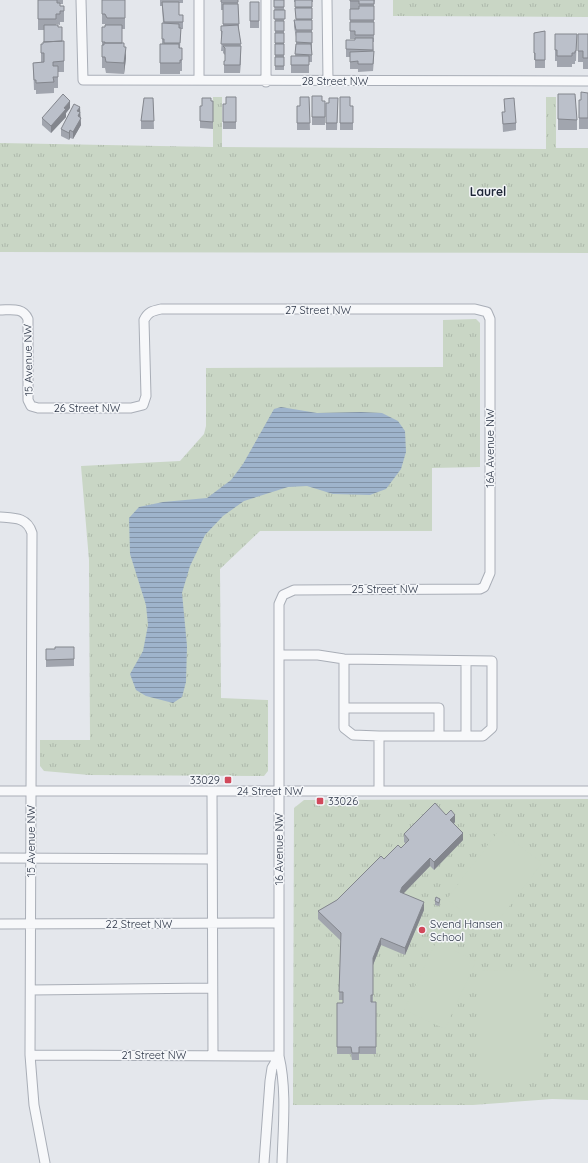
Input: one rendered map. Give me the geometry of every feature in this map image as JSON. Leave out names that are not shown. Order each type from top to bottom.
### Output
[{"type":"street","name":"28 Street NW","points":[[81,0],[83,80],[199,80],[266,82],[328,80],[588,81]]},
{"type":"street","points":[[199,0],[199,80]]},
{"type":"street","points":[[266,0],[266,82]]},
{"type":"street","points":[[327,0],[328,80]]},
{"type":"street","name":"27 Street NW","points":[[143,405],[146,396],[144,320],[148,312],[161,309],[475,309],[487,312]]},
{"type":"street","name":"15 Avenue NW","points":[[0,310],[22,311],[26,314],[28,325],[28,400],[31,406]]},
{"type":"street","name":"16A Avenue NW","points":[[486,583],[490,573],[491,326],[487,312]]},
{"type":"street","name":"26 Street NW","points":[[31,406],[38,408],[131,408],[143,405]]},
{"type":"street","name":"15 Avenue NW","points":[[0,517],[25,520],[30,526],[32,533],[30,1056],[34,1105],[45,1163]]},
{"type":"street","name":"25 Street NW","points":[[283,595],[294,590],[480,589],[486,583]]},
{"type":"street","name":"16 Avenue NW","points":[[282,1163],[283,1081],[279,1056],[279,604],[283,595]]},
{"type":"street","points":[[279,655],[318,655],[344,659],[492,661],[492,728],[483,736],[353,735],[344,728],[344,659]]},
{"type":"street","points":[[466,661],[466,736]]},
{"type":"street","points":[[344,708],[439,708],[439,736]]},
{"type":"street","points":[[379,736],[379,791]]},
{"type":"street","name":"24 Street NW","points":[[0,791],[588,790]]},
{"type":"street","points":[[212,791],[213,1055]]},
{"type":"street","points":[[0,858],[212,859]]},
{"type":"street","name":"22 Street NW","points":[[0,924],[279,923]]},
{"type":"street","points":[[31,990],[212,988]]},
{"type":"street","name":"21 Street NW","points":[[30,1056],[279,1056]]},
{"type":"street","name":"16 Avenue NW","points":[[264,1163],[270,1081],[272,1068],[279,1056]]},
{"type":"green space","points":[[393,0],[588,0],[588,17],[393,16]]},
{"type":"green space","points":[[213,97],[222,97],[222,147],[546,149],[546,97],[556,97],[556,148],[588,148],[588,253],[0,252],[0,143],[213,147]]},
{"type":"green space","points":[[476,319],[480,323],[480,467],[432,468],[432,531],[260,531],[220,569],[221,698],[268,700],[268,771],[264,776],[89,775],[44,771],[40,766],[40,740],[90,740],[89,560],[81,466],[180,461],[204,434],[206,426],[206,368],[443,367],[443,320]]},
{"type":"green space","name":"Svend Hansen School","points":[[588,799],[588,1100],[552,1099],[473,1105],[293,1105],[294,808],[304,800]]},
{"type":"green space","points":[[499,830],[542,863],[490,932],[447,899]]},
{"type":"green space","points":[[436,942],[476,961],[445,1029],[404,1010]]},
{"type":"green space","points":[[480,970],[544,971],[544,1082],[480,1082]]},
{"type":"water","points":[[281,407],[317,413],[382,413],[398,421],[405,431],[406,452],[401,469],[386,489],[370,495],[333,494],[307,486],[288,487],[244,501],[223,516],[205,535],[190,566],[182,593],[187,646],[186,682],[182,697],[173,703],[146,696],[136,690],[130,674],[143,651],[148,625],[146,605],[130,554],[129,518],[139,507],[163,502],[207,498],[231,480],[243,464],[274,409]]},
{"type":"building","points":[[38,0],[57,0],[57,3],[60,3],[60,6],[64,6],[64,11],[60,11],[60,14],[56,14],[56,19],[38,19]]},
{"type":"building","points":[[102,0],[125,0],[125,18],[107,18],[105,14],[102,14]]},
{"type":"building","points":[[221,0],[238,0],[238,2],[221,2]]},
{"type":"building","points":[[274,0],[284,0],[284,7],[274,7]]},
{"type":"building","points":[[295,0],[312,0],[312,7],[295,7]]},
{"type":"building","points":[[350,0],[374,0],[374,4],[359,4],[359,1]]},
{"type":"building","points":[[162,2],[179,2],[179,15],[183,15],[183,22],[164,22]]},
{"type":"building","points":[[250,2],[259,2],[259,21],[250,21]]},
{"type":"building","points":[[223,4],[238,4],[239,24],[223,24]]},
{"type":"building","points":[[359,6],[374,6],[374,20],[350,20],[350,9],[359,9]]},
{"type":"building","points":[[295,8],[312,8],[312,19],[296,19]]},
{"type":"building","points":[[274,10],[285,10],[285,19],[274,19]]},
{"type":"building","points":[[294,20],[312,20],[312,30],[296,30]]},
{"type":"building","points":[[275,21],[284,21],[284,31],[275,31]]},
{"type":"building","points":[[350,22],[374,22],[374,35],[355,35],[355,31],[350,31]]},
{"type":"building","points":[[162,23],[179,24],[179,28],[181,28],[180,43],[164,43],[164,39],[162,39]]},
{"type":"building","points":[[44,25],[58,25],[58,27],[62,27],[62,41],[44,42]]},
{"type":"building","points":[[105,25],[122,25],[122,43],[102,42],[102,27],[105,27]]},
{"type":"building","points":[[238,25],[241,44],[221,44],[221,26]]},
{"type":"building","points":[[545,31],[545,60],[535,60],[534,33]]},
{"type":"building","points":[[296,32],[312,32],[312,43],[296,42]]},
{"type":"building","points":[[275,33],[284,33],[284,43],[275,43]]},
{"type":"building","points":[[555,34],[577,34],[576,51],[575,53],[572,53],[572,56],[557,56],[557,50],[555,50]]},
{"type":"building","points":[[578,34],[588,34],[588,58],[583,58],[583,51],[578,51]]},
{"type":"building","points":[[355,38],[373,38],[373,50],[346,49],[346,40],[355,40]]},
{"type":"building","points":[[64,41],[64,61],[53,62],[53,66],[58,66],[58,77],[53,77],[54,82],[36,83],[36,80],[34,80],[33,63],[44,62],[44,53],[41,53],[41,44],[43,44],[43,42]]},
{"type":"building","points":[[104,43],[124,43],[124,47],[126,47],[124,63],[106,62],[105,57],[102,57],[102,45],[104,45]]},
{"type":"building","points":[[160,44],[179,44],[179,48],[182,48],[182,60],[180,60],[180,63],[160,63]]},
{"type":"building","points":[[275,44],[284,44],[284,55],[275,55]]},
{"type":"building","points":[[296,44],[311,44],[312,55],[295,54]]},
{"type":"building","points":[[223,46],[241,46],[240,65],[224,65],[225,48]]},
{"type":"building","points":[[374,51],[373,64],[358,64],[358,61],[350,62],[350,52]]},
{"type":"building","points":[[291,56],[309,56],[309,65],[291,65]]},
{"type":"building","points":[[275,57],[284,57],[284,66],[275,66]]},
{"type":"building","points":[[581,92],[588,93],[588,118],[579,118],[579,100],[581,100]]},
{"type":"building","points":[[63,94],[70,101],[64,108],[66,109],[51,126],[42,118]]},
{"type":"building","points":[[558,94],[575,94],[577,120],[558,119]]},
{"type":"building","points":[[312,96],[322,96],[322,101],[325,101],[325,117],[312,117]]},
{"type":"building","points":[[226,97],[236,97],[236,122],[223,122],[223,104],[226,104]]},
{"type":"building","points":[[300,97],[309,97],[310,123],[297,123],[297,106],[300,106]]},
{"type":"building","points":[[340,97],[350,97],[350,106],[353,106],[353,123],[340,123]]},
{"type":"building","points":[[144,98],[153,98],[154,121],[141,121]]},
{"type":"building","points":[[202,98],[211,98],[211,101],[213,101],[213,122],[200,121],[200,106],[202,106]]},
{"type":"building","points":[[329,98],[338,98],[337,123],[326,123],[326,103],[329,103]]},
{"type":"building","points":[[514,98],[516,123],[503,124],[502,112],[505,112],[504,99]]},
{"type":"building","points":[[74,104],[80,107],[77,111],[80,112],[78,116],[81,118],[73,132],[70,130],[69,133],[61,129]]},
{"type":"building","points":[[55,647],[74,647],[74,659],[46,660],[46,649],[55,649]]},
{"type":"building","name":"Svend Hansen School","points":[[435,803],[446,815],[451,810],[455,815],[450,820],[463,833],[434,862],[430,858],[402,887],[400,892],[424,902],[405,948],[381,938],[373,958],[373,995],[371,995],[371,1002],[376,1002],[376,1047],[359,1047],[359,1053],[352,1053],[351,1047],[337,1047],[337,1003],[343,1003],[343,992],[339,992],[341,933],[318,911],[337,900],[381,856],[384,859],[398,845],[401,848],[409,840],[404,834]]},
{"type":"building","points":[[436,897],[440,899],[439,903],[435,901]]},
{"type":"place","name":"33029","points":[[228,780]]},
{"type":"place","name":"33026","points":[[320,801]]},
{"type":"place","name":"Svend Hansen School","points":[[422,930]]},
{"type":"district","name":"Laurel","points":[[488,192]]}]
